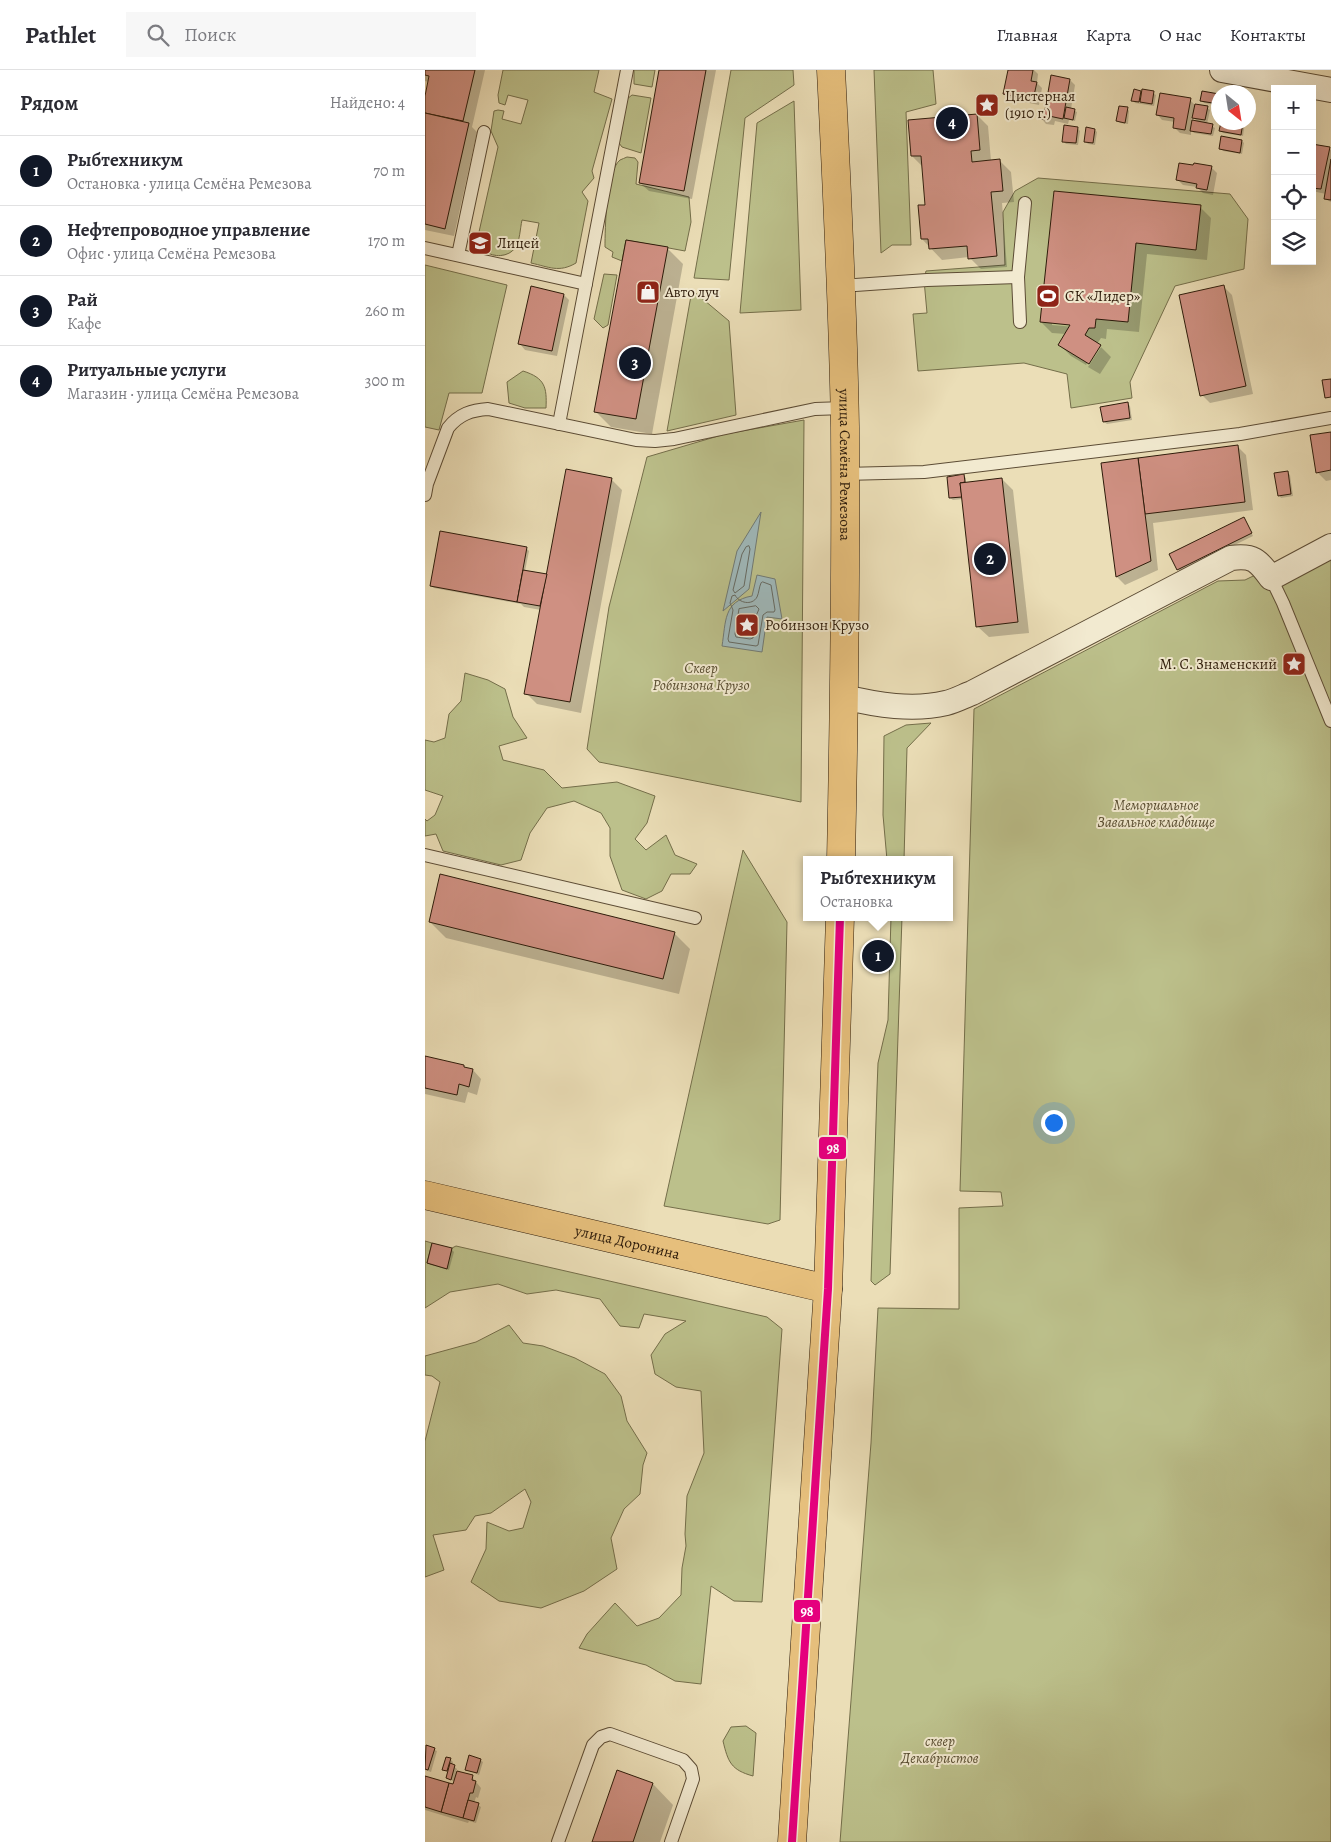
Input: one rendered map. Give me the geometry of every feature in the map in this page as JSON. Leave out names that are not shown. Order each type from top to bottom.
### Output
[{"type":"main road","name":"улица Семёна Ремезова","points":[[831,70],[841,286],[844,408],[844,698],[841,856]]},
{"type":"main road","points":[[792,1842],[828,1289],[840,921]]},
{"type":"main road","name":"улица Доронина","points":[[425,1195],[828,1289]]},
{"type":"street","points":[[1222,70],[1331,90]]},
{"type":"street","points":[[844,698],[879,705],[912,706],[947,703],[972,692],[1231,558],[1246,556],[1260,563],[1271,578],[1331,546]]},
{"type":"lane","points":[[559,424],[627,70]]},
{"type":"lane","points":[[458,255],[484,132]]},
{"type":"lane","points":[[1020,322],[1018,277],[1025,203]]},
{"type":"lane","points":[[425,248],[586,284]]},
{"type":"lane","points":[[841,286],[927,280],[1018,277]]},
{"type":"lane","points":[[425,495],[427,484],[449,428],[454,420],[463,414],[475,410],[488,409],[636,440],[655,441],[674,439],[815,409],[844,408]]},
{"type":"lane","points":[[844,474],[924,472],[1239,434],[1331,418]]},
{"type":"lane","points":[[1271,578],[1295,630],[1331,721]]},
{"type":"lane","points":[[425,856],[695,918]]},
{"type":"lane","points":[[558,1842],[593,1745],[601,1736],[610,1734],[683,1760],[691,1768],[693,1779],[671,1842]]},
{"type":"green space","points":[[503,70],[599,70],[594,92],[612,99],[592,171],[594,178],[582,192],[588,201],[576,263],[564,268],[531,263],[539,223],[522,220],[517,245],[505,255],[492,255],[483,249],[481,244],[479,232],[498,147],[491,131],[494,111],[504,111],[502,119],[521,124],[528,100],[508,95],[505,105],[499,103],[498,95]]},
{"type":"green space","points":[[634,70],[655,70],[652,87],[634,84]]},
{"type":"green space","points":[[731,70],[793,70],[794,85],[745,118],[729,280],[694,278]]},
{"type":"green space","points":[[874,70],[933,70],[936,104],[906,112],[911,245],[892,245],[881,253]]},
{"type":"green space","points":[[632,95],[651,98],[641,153],[622,147],[619,143],[627,99]]},
{"type":"green space","points":[[794,101],[801,310],[740,313],[757,123]]},
{"type":"green space","points":[[627,157],[635,158],[638,162],[636,184],[689,197],[691,222],[685,251],[626,240],[622,261],[612,257],[613,252],[605,247],[609,188],[615,166],[620,160]]},
{"type":"green space","name":"СК «Лидер»","points":[[1038,178],[1230,194],[1248,219],[1244,269],[1175,286],[1130,382],[1132,398],[1071,408],[1067,374],[1024,363],[918,371],[913,314],[927,313],[924,280],[926,271],[1005,265],[1003,212],[1015,191]]},
{"type":"green space","points":[[425,265],[507,285],[482,393],[449,393],[439,430],[425,427]]},
{"type":"green space","points":[[604,274],[617,275],[608,325],[603,328],[594,319]]},
{"type":"green space","points":[[692,290],[729,321],[736,415],[667,431]]},
{"type":"green space","points":[[523,371],[536,377],[543,384],[546,394],[546,408],[525,408],[509,403],[507,382]]},
{"type":"green space","name":"Сквер Робинзона Крузо","points":[[804,420],[801,802],[599,762],[587,749],[609,607],[647,457],[725,434]]},
{"type":"green space","name":"Мемориальное Завальное кладбище","points":[[1331,538],[1331,1842],[840,1842],[871,1443],[878,1308],[959,1309],[959,1208],[1003,1206],[1001,1192],[960,1191],[974,709],[1218,581],[1245,580]]},
{"type":"green space","points":[[465,673],[488,680],[505,689],[513,717],[527,738],[499,746],[503,760],[544,770],[562,788],[617,782],[655,796],[647,823],[635,839],[646,850],[666,835],[675,855],[697,864],[690,874],[671,874],[662,891],[646,899],[622,890],[610,856],[610,828],[601,813],[574,801],[547,808],[530,833],[521,860],[501,865],[443,851],[436,834],[425,836],[425,819],[427,821],[435,815],[443,796],[425,790],[425,740],[434,742],[445,738],[449,714],[461,701]]},
{"type":"green space","points":[[931,723],[907,748],[904,856],[887,856],[883,815],[884,736],[906,725]]},
{"type":"green space","points":[[743,850],[787,922],[780,1220],[768,1224],[664,1206]]},
{"type":"green space","points":[[891,921],[902,921],[890,1274],[875,1285],[871,1281],[878,1063],[888,1020]]},
{"type":"green space","points":[[425,1241],[432,1243],[427,1263],[446,1268],[452,1248],[456,1246],[767,1317],[782,1329],[762,1602],[734,1601],[711,1586],[701,1684],[675,1681],[646,1665],[579,1648],[587,1634],[615,1603],[637,1626],[659,1618],[681,1595],[682,1568],[686,1546],[687,1496],[704,1453],[701,1391],[676,1387],[655,1374],[651,1355],[665,1334],[686,1321],[644,1314],[639,1328],[620,1326],[600,1299],[556,1290],[527,1294],[498,1284],[450,1292],[425,1308]]},
{"type":"green space","points":[[509,1325],[523,1343],[543,1346],[575,1358],[605,1374],[621,1396],[627,1421],[647,1453],[643,1465],[640,1494],[624,1509],[611,1538],[617,1569],[584,1591],[541,1608],[499,1601],[471,1582],[486,1549],[487,1522],[509,1531],[523,1528],[531,1502],[525,1489],[491,1513],[475,1516],[466,1530],[433,1535],[444,1570],[425,1577],[425,1441],[440,1382],[432,1376],[425,1375],[425,1356],[476,1342]]},
{"type":"green space","points":[[746,1726],[756,1733],[753,1776],[735,1768],[729,1760],[723,1741],[731,1727]]},
{"type":"water","points":[[761,512],[749,589],[723,611],[737,551]]},
{"type":"water","points":[[757,575],[775,579],[782,619],[767,617],[762,652],[722,646],[728,614],[736,603],[752,596]]},
{"type":"building","points":[[425,70],[475,70],[463,121],[425,113],[425,96],[429,76],[425,75]]},
{"type":"building","points":[[659,70],[706,70],[684,191],[639,183]]},
{"type":"building","points":[[1008,70],[1033,70],[1031,81],[1037,82],[1033,100],[1003,94]]},
{"type":"building","points":[[1051,75],[1070,79],[1063,119],[1049,116],[1048,120],[1040,119],[1041,110],[1045,110]]},
{"type":"building","points":[[1134,89],[1141,91],[1139,102],[1131,101]]},
{"type":"building","points":[[1142,89],[1154,91],[1152,104],[1140,102]]},
{"type":"building","points":[[1202,91],[1211,93],[1211,103],[1200,101]]},
{"type":"building","points":[[1160,93],[1191,98],[1185,130],[1173,128],[1174,118],[1156,115]]},
{"type":"building","points":[[1195,104],[1208,106],[1205,120],[1192,118]]},
{"type":"building","points":[[1119,106],[1128,107],[1125,123],[1116,121]]},
{"type":"building","points":[[1066,107],[1075,109],[1073,120],[1064,118]]},
{"type":"building","points":[[425,113],[469,123],[445,229],[425,224]]},
{"type":"building","points":[[977,114],[980,150],[971,151],[972,162],[1000,159],[1003,191],[991,192],[997,256],[968,259],[967,246],[929,249],[928,239],[921,239],[918,205],[925,205],[921,156],[911,156],[908,120]]},
{"type":"building","points":[[1192,120],[1211,124],[1211,134],[1190,131]]},
{"type":"building","points":[[1064,125],[1078,127],[1076,143],[1062,142]]},
{"type":"building","points":[[1086,127],[1095,129],[1093,143],[1084,142]]},
{"type":"building","points":[[1219,130],[1242,130],[1241,135]]},
{"type":"building","points":[[1221,136],[1242,140],[1240,153],[1219,149]]},
{"type":"building","points":[[1316,145],[1330,147],[1321,189],[1316,188]]},
{"type":"building","points":[[1331,159],[1331,200],[1324,199]]},
{"type":"building","points":[[1179,163],[1212,166],[1207,190],[1196,188],[1197,184],[1176,180]]},
{"type":"building","points":[[1054,191],[1201,205],[1196,250],[1136,243],[1128,322],[1096,319],[1095,328],[1089,328],[1085,335],[1101,345],[1089,364],[1058,345],[1070,325],[1040,322]]},
{"type":"building","points":[[626,240],[668,247],[636,419],[594,412]]},
{"type":"building","points":[[1224,285],[1246,386],[1200,396],[1179,295]]},
{"type":"building","points":[[531,286],[564,294],[552,351],[518,344]]},
{"type":"building","points":[[1331,379],[1331,397],[1325,398],[1322,380]]},
{"type":"building","points":[[1128,402],[1130,418],[1103,422],[1100,407]]},
{"type":"building","points":[[1331,432],[1331,470],[1316,473],[1310,435]]},
{"type":"building","points":[[1238,445],[1245,502],[1145,514],[1138,458]]},
{"type":"building","points":[[1138,458],[1151,561],[1116,577],[1101,463]]},
{"type":"building","points":[[566,469],[612,478],[570,702],[524,694]]},
{"type":"building","points":[[1288,471],[1291,494],[1278,496],[1274,473]]},
{"type":"building","points":[[964,474],[965,482],[960,483],[962,497],[949,498],[947,477]]},
{"type":"building","points":[[1002,478],[1018,622],[976,627],[960,483]]},
{"type":"building","points":[[1244,517],[1252,533],[1177,570],[1169,554]]},
{"type":"building","points":[[440,531],[527,547],[517,602],[430,586]]},
{"type":"building","points":[[523,570],[547,574],[540,606],[517,602]]},
{"type":"building","points":[[440,874],[675,932],[663,979],[429,922]]},
{"type":"building","points":[[425,1056],[464,1065],[464,1067],[473,1069],[469,1087],[459,1084],[457,1095],[425,1088]]},
{"type":"building","points":[[432,1243],[452,1248],[447,1269],[427,1263]]},
{"type":"building","points":[[426,1745],[435,1748],[428,1770],[425,1769]]},
{"type":"building","points":[[469,1755],[481,1759],[477,1773],[465,1770]]},
{"type":"building","points":[[446,1757],[451,1758],[447,1771],[442,1770]]},
{"type":"building","points":[[450,1763],[455,1765],[451,1780],[446,1778]]},
{"type":"building","points":[[617,1770],[653,1783],[633,1842],[592,1842]]},
{"type":"building","points":[[457,1771],[473,1775],[472,1780],[476,1781],[473,1793],[470,1793],[463,1818],[441,1812],[449,1783],[453,1784]]},
{"type":"building","points":[[425,1776],[449,1783],[441,1812],[425,1807]]},
{"type":"building","points":[[468,1800],[479,1803],[474,1821],[463,1818]]},
{"type":"transit line","name":"98","points":[[792,1842],[828,1289],[840,921]]},
{"type":"place","name":"Цистерная (1910 г.)","points":[[987,105]]},
{"type":"place","name":"Ритуальные услуги","points":[[952,123]]},
{"type":"place","name":"Лицей","points":[[480,243]]},
{"type":"place","name":"Авто луч","points":[[648,292]]},
{"type":"place","name":"СК «Лидер»","points":[[1048,296]]},
{"type":"place","name":"Рай","points":[[635,363]]},
{"type":"place","name":"Нефтепроводное управление","points":[[990,559]]},
{"type":"place","name":"Робинзон Крузо","points":[[747,625]]},
{"type":"place","name":"М. С. Знаменский","points":[[1294,664]]},
{"type":"place","name":"Рыбтехникум","points":[[878,956]]},
{"type":"park label","name":"сквер Декабристов","points":[[940,1750]]}]
